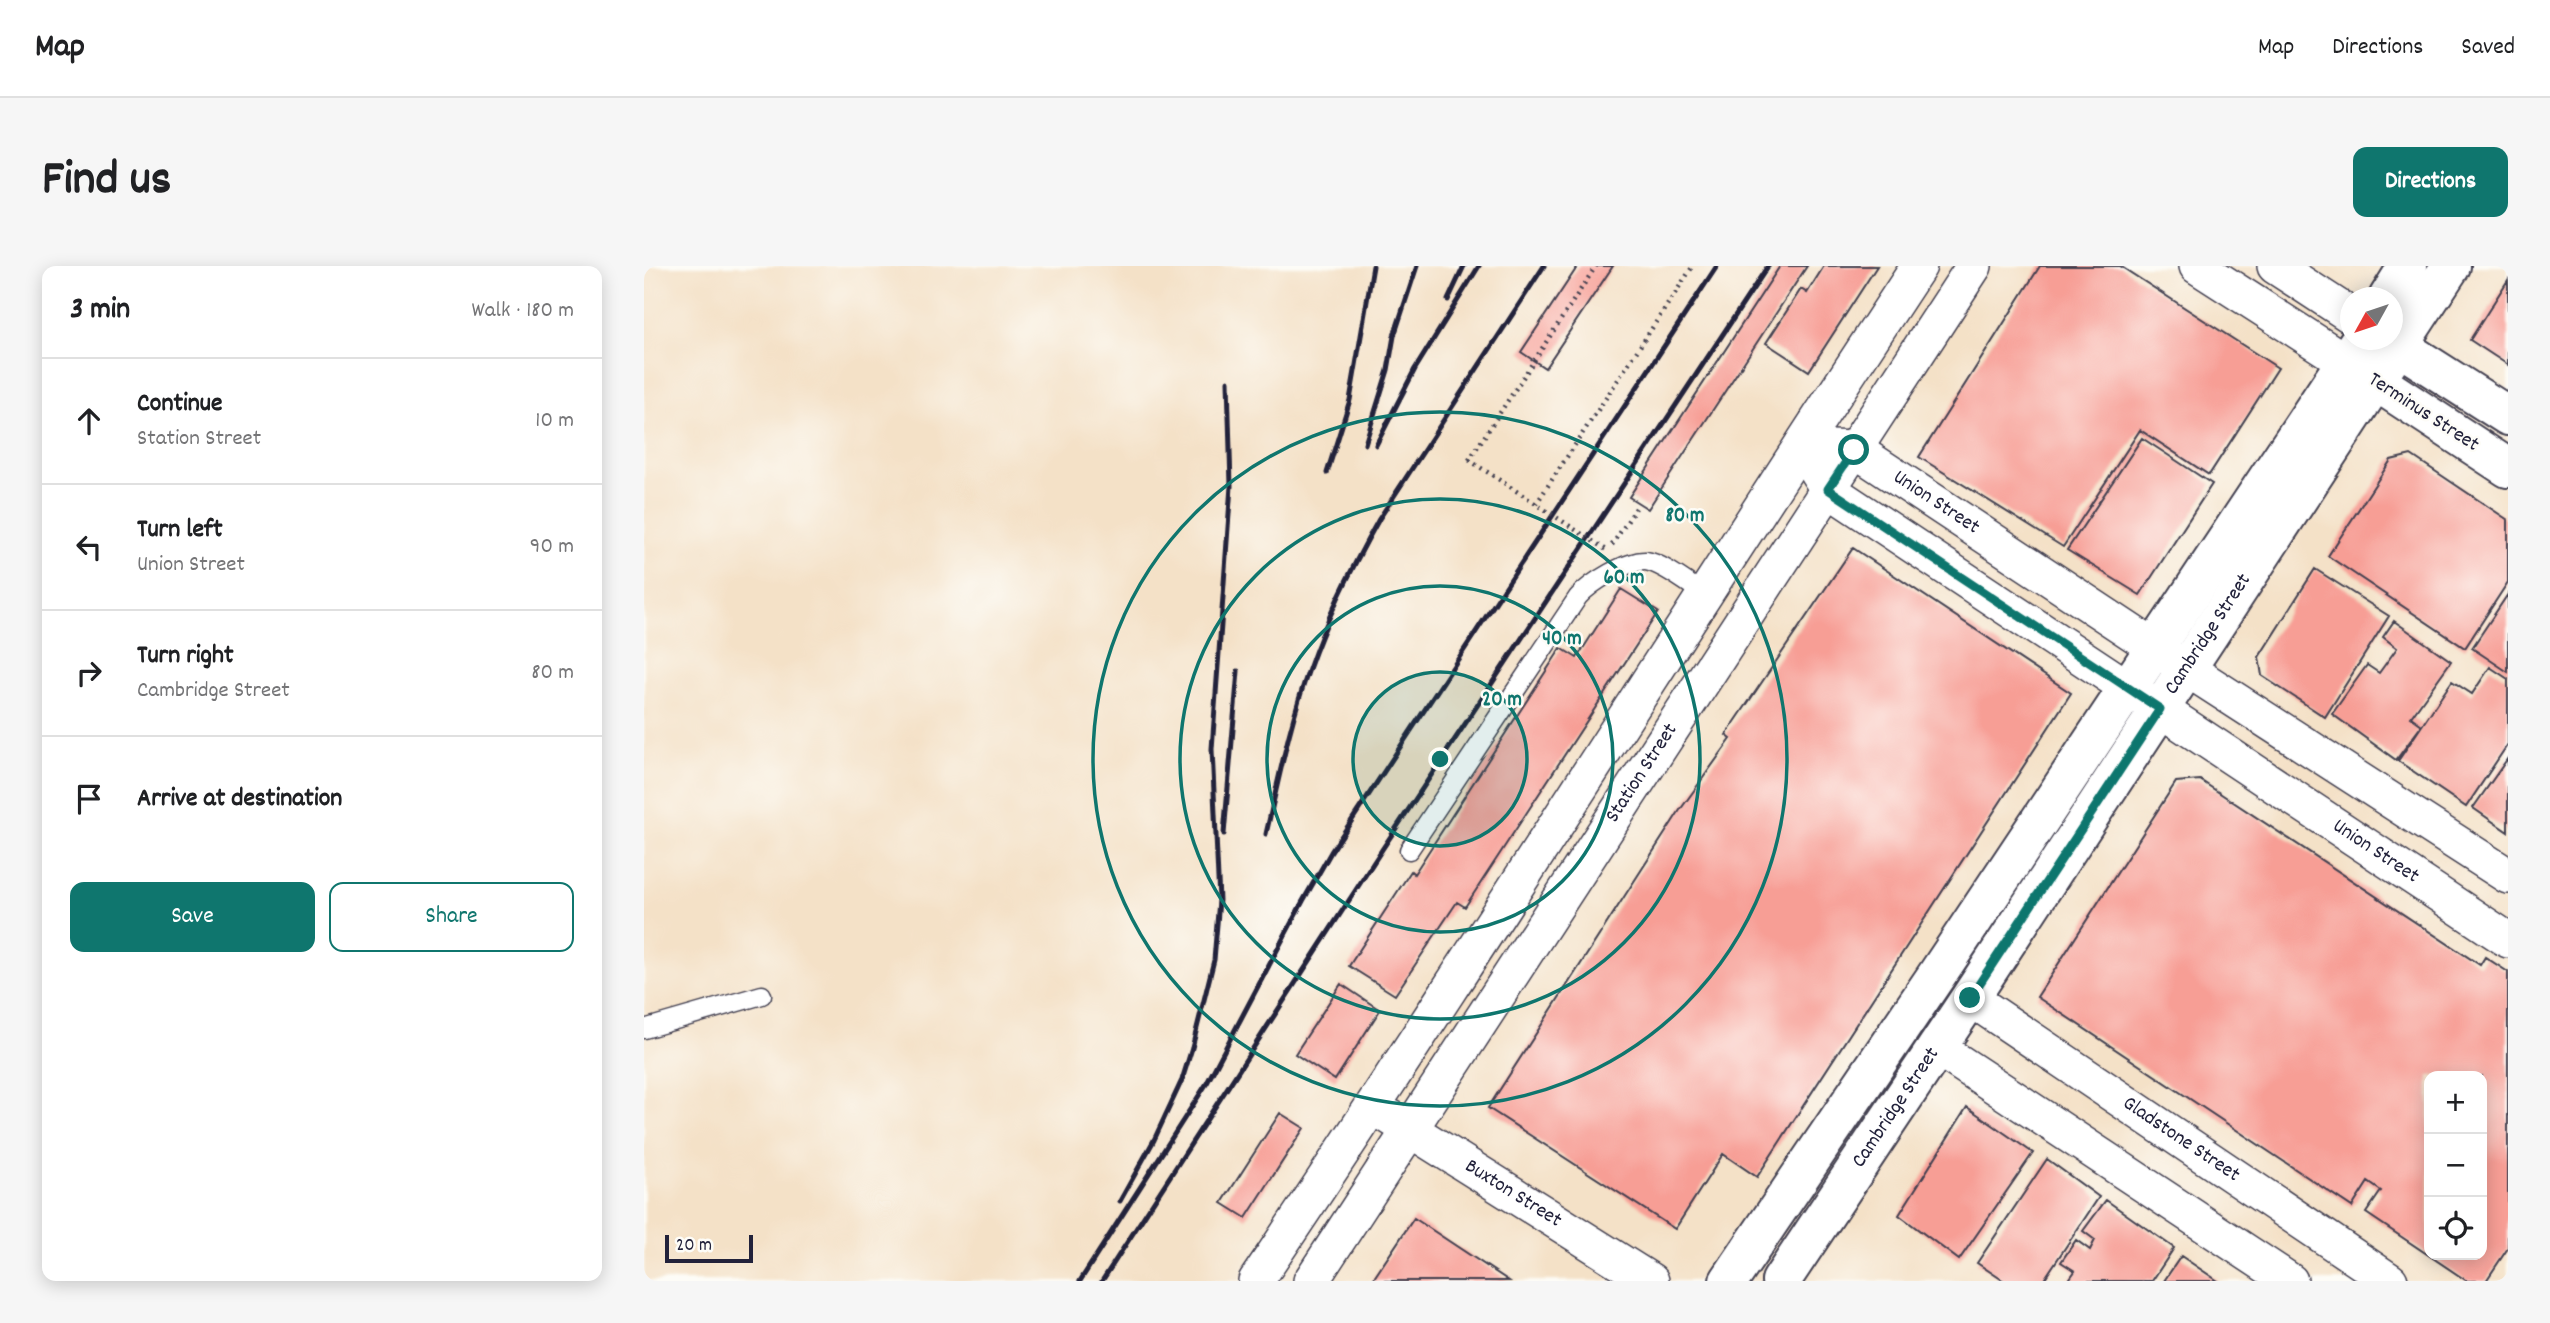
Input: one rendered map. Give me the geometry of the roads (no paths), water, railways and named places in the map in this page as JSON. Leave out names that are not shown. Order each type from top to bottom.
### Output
[{"type":"street","points":[[1256,1281],[1374,1106],[1800,445],[1919,266]]},
{"type":"street","name":"Station Street","points":[[1311,1281],[1974,266]]},
{"type":"street","name":"Terminus Street","points":[[2197,266],[2360,361],[2508,468]]},
{"type":"street","points":[[2275,266],[2340,308]]},
{"type":"street","points":[[2395,287],[2408,266]]},
{"type":"street","name":"Cambridge Street","points":[[2403,329],[2451,266]]},
{"type":"street","points":[[1898,297],[1937,323]]},
{"type":"street","name":"Terminus Street","points":[[2403,348],[2508,416]]},
{"type":"street","name":"Cambridge Street","points":[[1729,1281],[2154,648],[2360,361],[2379,350]]},
{"type":"street","name":"Cambridge Street","points":[[1781,1281],[2187,669],[2360,361]]},
{"type":"street","name":"Union Street","points":[[1800,445],[1854,450],[2154,648],[2508,876]]},
{"type":"street","name":"Union Street","points":[[1800,445],[1828,489],[2508,940]]},
{"type":"street","name":"Gladstone Street","points":[[1970,998],[2390,1281]]},
{"type":"street","points":[[1936,1047],[2290,1281]]},
{"type":"street","name":"Buxton Street","points":[[1374,1106],[1651,1281]]},
{"type":"lane","points":[[1409,850],[1578,597],[1593,581],[1646,561],[1672,573],[1704,594]]},
{"type":"lane","points":[[644,1030],[762,995]]},
{"type":"railway","points":[[1327,473],[1350,400],[1373,266]]},
{"type":"railway","points":[[1365,444],[1388,370],[1394,336],[1417,266]]},
{"type":"railway","points":[[1448,300],[1464,266]]},
{"type":"railway","points":[[1376,445],[1415,369],[1479,266]]},
{"type":"railway","points":[[1266,834],[1302,689],[1324,630],[1350,574],[1379,519],[1544,266]]},
{"type":"railway","points":[[1080,1281],[1207,1083],[1331,852],[1717,266]]},
{"type":"railway","points":[[1102,1281],[1383,848],[1768,266]]},
{"type":"railway","points":[[1120,1201],[1154,1140],[1182,1080],[1214,960],[1219,900],[1212,749],[1231,486],[1228,381]]},
{"type":"railway","points":[[1224,834],[1238,671]]}]
